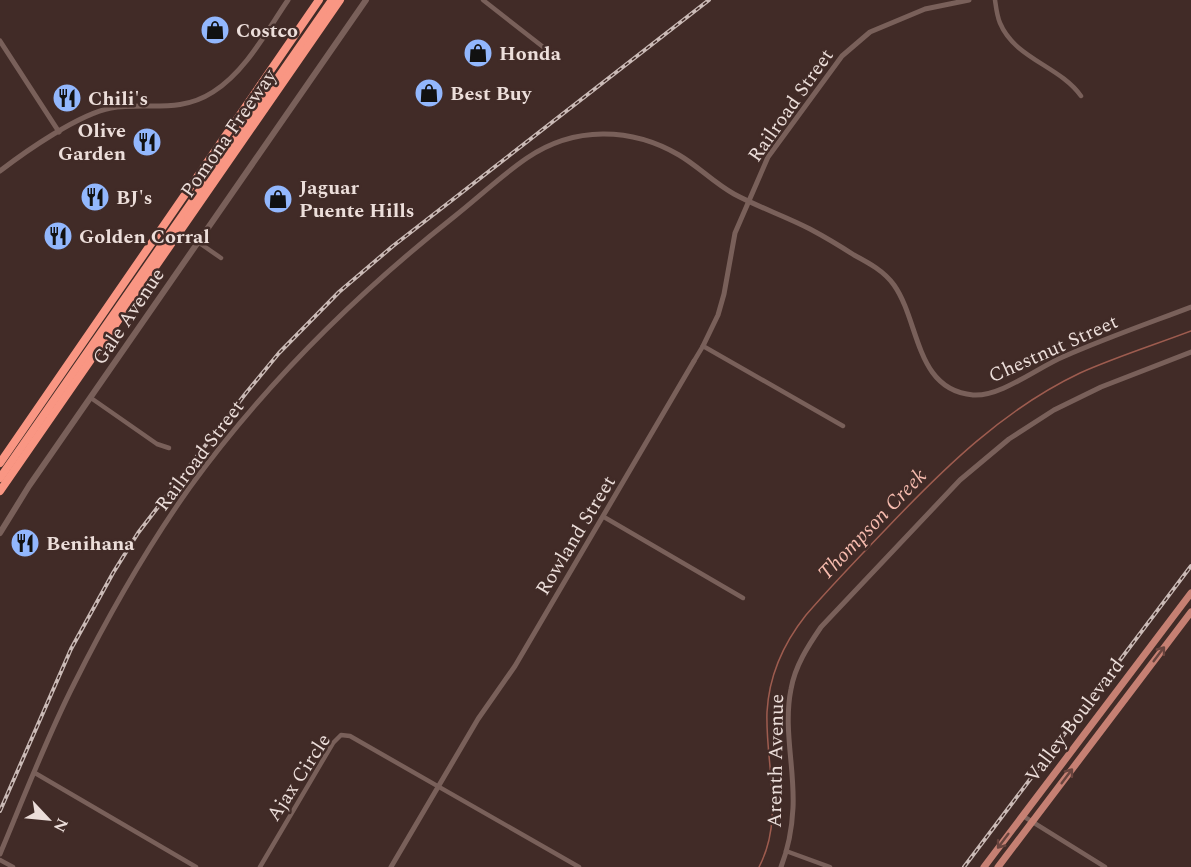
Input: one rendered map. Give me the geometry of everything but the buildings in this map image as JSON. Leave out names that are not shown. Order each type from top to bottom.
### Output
[{"type":"highway","name":"Pomona Freeway","points":[[0,463],[318,0]]},
{"type":"highway","points":[[0,472],[330,0]]},
{"type":"highway","points":[[0,478],[330,0]]},
{"type":"highway","name":"Pomona Freeway","points":[[0,491],[340,0]]},
{"type":"main road","name":"Gale Avenue","points":[[0,533],[29,486],[366,0]]},
{"type":"main road","name":"Valley Boulevard","points":[[984,867],[1191,593]]},
{"type":"main road","name":"Valley Boulevard","points":[[998,867],[1191,612]]},
{"type":"main road","points":[[1118,690],[1127,697]]},
{"type":"street","points":[[0,171],[76,121],[98,111],[123,107],[155,108],[180,105],[212,93],[240,68],[288,0]]},
{"type":"street","points":[[483,0],[556,57]]},
{"type":"street","name":"Railroad Street","points":[[748,201],[768,157],[848,50],[870,32],[894,21],[925,9],[969,0]]},
{"type":"street","points":[[994,0],[999,22],[1006,35],[1026,55],[1073,84],[1081,96]]},
{"type":"street","points":[[0,41],[59,132]]},
{"type":"street","name":"Railroad Street","points":[[0,854],[72,688],[141,563],[189,490],[236,428],[273,385],[352,302],[410,251],[529,156],[562,141],[591,134],[622,134],[655,142],[684,158],[726,189],[810,229],[880,270],[901,296],[924,359],[933,374],[944,385],[959,392]]},
{"type":"street","name":"Rowland Street","points":[[391,867],[478,719],[514,666],[604,517],[703,346],[718,315],[735,233],[748,201]]},
{"type":"street","points":[[198,242],[221,258]]},
{"type":"street","name":"Chestnut Street","points":[[959,392],[975,395],[991,394],[1065,356],[1191,307]]},
{"type":"street","points":[[703,346],[843,426]]},
{"type":"street","name":"Arenth Avenue","points":[[781,867],[793,807],[788,727],[791,687],[808,646],[821,627],[960,480],[1009,439],[1054,410],[1101,387],[1191,352]]},
{"type":"street","points":[[91,398],[157,444],[169,448]]},
{"type":"street","points":[[604,517],[743,598]]},
{"type":"street","name":"Ajax Circle","points":[[260,867],[333,742],[341,735],[350,736],[439,787]]},
{"type":"street","points":[[35,773],[196,867]]},
{"type":"street","points":[[439,787],[579,867]]},
{"type":"street","points":[[1023,816],[1105,867]]},
{"type":"street","points":[[786,851],[830,867]]},
{"type":"street","points":[[0,860],[13,867]]},
{"type":"waterway","name":"Thompson Creek","points":[[759,867],[767,848],[771,829],[772,791],[767,732],[768,698],[774,673],[784,649],[806,615],[930,484],[1001,422],[1026,404],[1080,373],[1191,331]]},
{"type":"railway","points":[[0,811],[71,649],[113,573],[138,533],[279,353],[339,292],[393,246],[709,0]]},
{"type":"railway","points":[[964,867],[1191,566]]},
{"type":"place","name":"Costco","points":[[215,30]]},
{"type":"place","name":"Honda","points":[[478,53]]},
{"type":"place","name":"Best Buy","points":[[429,93]]},
{"type":"place","name":"Chili's","points":[[67,98]]},
{"type":"place","name":"Olive Garden","points":[[147,142]]},
{"type":"place","name":"BJ's","points":[[95,197]]},
{"type":"place","name":"Jaguar Puente Hills","points":[[278,199]]},
{"type":"place","name":"Golden Corral","points":[[58,236]]},
{"type":"place","name":"Benihana","points":[[25,543]]}]
